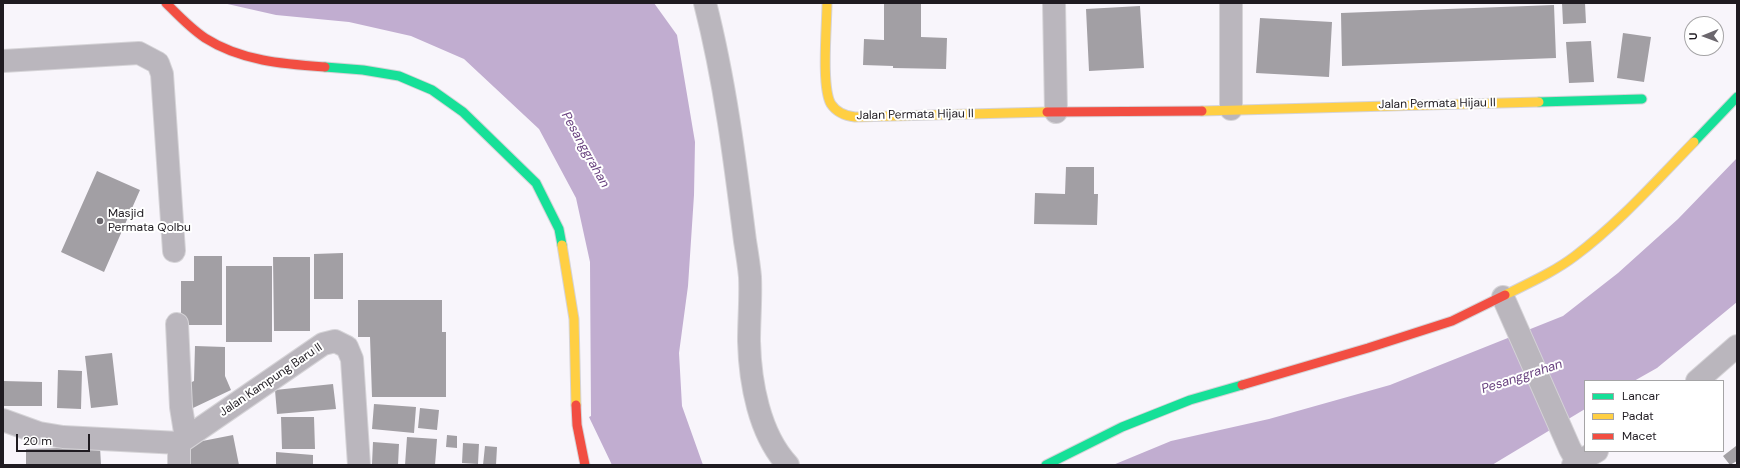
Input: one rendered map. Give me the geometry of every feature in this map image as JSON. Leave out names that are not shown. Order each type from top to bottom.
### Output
[{"type":"street","points":[[166,3],[189,26],[205,38],[233,53],[275,63],[363,70],[399,76],[432,90],[463,112],[536,183],[559,229],[566,262],[574,319],[577,425],[585,465]]},
{"type":"street","points":[[705,3],[719,61],[750,278],[749,342],[754,390],[766,429],[780,457],[788,465]]},
{"type":"street","name":"Jalan Permata Hijau II","points":[[828,3],[827,78],[830,101],[836,109],[844,115],[855,117],[1642,99]]},
{"type":"street","points":[[1054,3],[1056,112]]},
{"type":"street","points":[[1231,3],[1231,109]]},
{"type":"street","points":[[3,61],[139,53],[158,63],[162,74],[174,251]]},
{"type":"street","points":[[1046,465],[1122,426],[1190,400],[1368,348],[1506,304],[1547,274],[1575,256],[1636,202],[1737,97]]},
{"type":"street","points":[[1506,304],[1573,459],[1594,452]]},
{"type":"street","points":[[177,324],[182,440],[179,465]]},
{"type":"street","name":"Jalan Kampung Baru II","points":[[182,440],[323,344],[335,341],[347,347],[352,359],[359,465]]},
{"type":"street","points":[[1698,380],[1737,346]]},
{"type":"street","points":[[3,420],[39,433],[63,437],[182,440]]},
{"type":"water","name":"Pesanggrahan","points":[[223,3],[654,3],[677,35],[695,142],[694,195],[688,286],[679,353],[682,406],[703,465],[612,465],[589,417],[591,416],[590,262],[576,198],[539,129],[464,59],[411,36],[349,22],[276,15]]},
{"type":"water","name":"Pesanggrahan","points":[[1737,158],[1737,302],[1657,368],[1636,380],[1584,380],[1584,410],[1492,465],[1113,465],[1171,441],[1269,419],[1390,385],[1563,316],[1618,273],[1678,219]]},
{"type":"building","points":[[884,3],[921,3],[921,37],[947,38],[946,69],[893,68],[893,66],[863,65],[864,39],[884,40]]},
{"type":"building","points":[[1562,3],[1585,3],[1586,23],[1563,24]]},
{"type":"building","points":[[1554,5],[1556,58],[1342,66],[1341,13]]},
{"type":"building","points":[[1140,6],[1144,68],[1089,71],[1086,9]]},
{"type":"building","points":[[1260,18],[1332,22],[1329,77],[1256,73]]},
{"type":"building","points":[[1623,33],[1651,37],[1644,82],[1617,78]]},
{"type":"building","points":[[1591,41],[1594,82],[1569,83],[1566,42]]},
{"type":"building","points":[[1066,167],[1094,167],[1094,194],[1098,194],[1097,225],[1034,224],[1035,193],[1065,194]]},
{"type":"building","name":"Masjid Permata Qolbu","points":[[97,171],[140,190],[104,272],[61,252]]},
{"type":"building","points":[[343,253],[343,299],[314,299],[314,254]]},
{"type":"building","points":[[194,256],[222,256],[222,325],[181,325],[181,281],[194,281]]},
{"type":"building","points":[[273,257],[310,257],[310,331],[274,331]]},
{"type":"building","points":[[226,266],[272,266],[272,342],[226,342]]},
{"type":"building","points":[[358,300],[442,300],[442,332],[446,332],[446,397],[372,397],[370,337],[358,337]]},
{"type":"building","points":[[195,346],[225,347],[225,376],[231,390],[193,408],[183,386],[194,381]]},
{"type":"building","points":[[112,353],[118,405],[91,408],[85,356]]},
{"type":"building","points":[[58,370],[82,371],[81,409],[57,408]]},
{"type":"building","points":[[3,381],[42,382],[42,406],[3,406]]},
{"type":"building","points":[[333,384],[336,409],[277,414],[275,390]]},
{"type":"building","points":[[374,404],[416,407],[414,433],[372,429]]},
{"type":"building","points":[[420,408],[439,410],[437,430],[418,428]]},
{"type":"building","points":[[281,417],[314,417],[315,449],[282,449]]},
{"type":"building","points":[[233,435],[239,465],[186,465],[182,445]]},
{"type":"building","points":[[447,435],[457,436],[457,448],[446,447]]},
{"type":"building","points":[[407,437],[437,439],[435,465],[405,465]]},
{"type":"building","points":[[373,442],[399,444],[398,465],[372,464]]},
{"type":"building","points":[[463,443],[479,444],[478,464],[462,463]]},
{"type":"building","points":[[485,446],[497,447],[496,465],[483,465]]},
{"type":"building","points":[[1736,446],[1737,461],[1730,465],[1723,456]]},
{"type":"building","points":[[100,447],[101,465],[26,465],[26,449]]},
{"type":"building","points":[[276,452],[313,455],[313,465],[276,465]]},
{"type":"traffic: fast","points":[[325,67],[363,70],[399,76],[432,90],[463,112],[536,183],[559,229],[562,245]]},
{"type":"traffic: fast","points":[[1694,142],[1737,97]]},
{"type":"traffic: fast","points":[[1539,102],[1642,99]]},
{"type":"traffic: fast","points":[[1046,465],[1122,427],[1190,400],[1242,385]]},
{"type":"traffic: slow","points":[[827,3],[825,55],[826,84],[831,104],[842,114],[855,117],[1047,112]]},
{"type":"traffic: slow","points":[[1202,111],[1539,102]]},
{"type":"traffic: slow","points":[[1505,295],[1559,267],[1575,256],[1607,230],[1694,142]]},
{"type":"traffic: slow","points":[[562,245],[574,319],[576,405]]},
{"type":"traffic: jam","points":[[166,3],[184,21],[205,38],[233,52],[278,63],[325,67]]},
{"type":"traffic: jam","points":[[1047,112],[1202,111]]},
{"type":"traffic: jam","points":[[1242,385],[1368,348],[1452,321],[1505,295]]},
{"type":"traffic: jam","points":[[576,405],[577,425],[585,465]]},
{"type":"place","name":"Masjid Permata Qolbu","points":[[100,221]]}]
